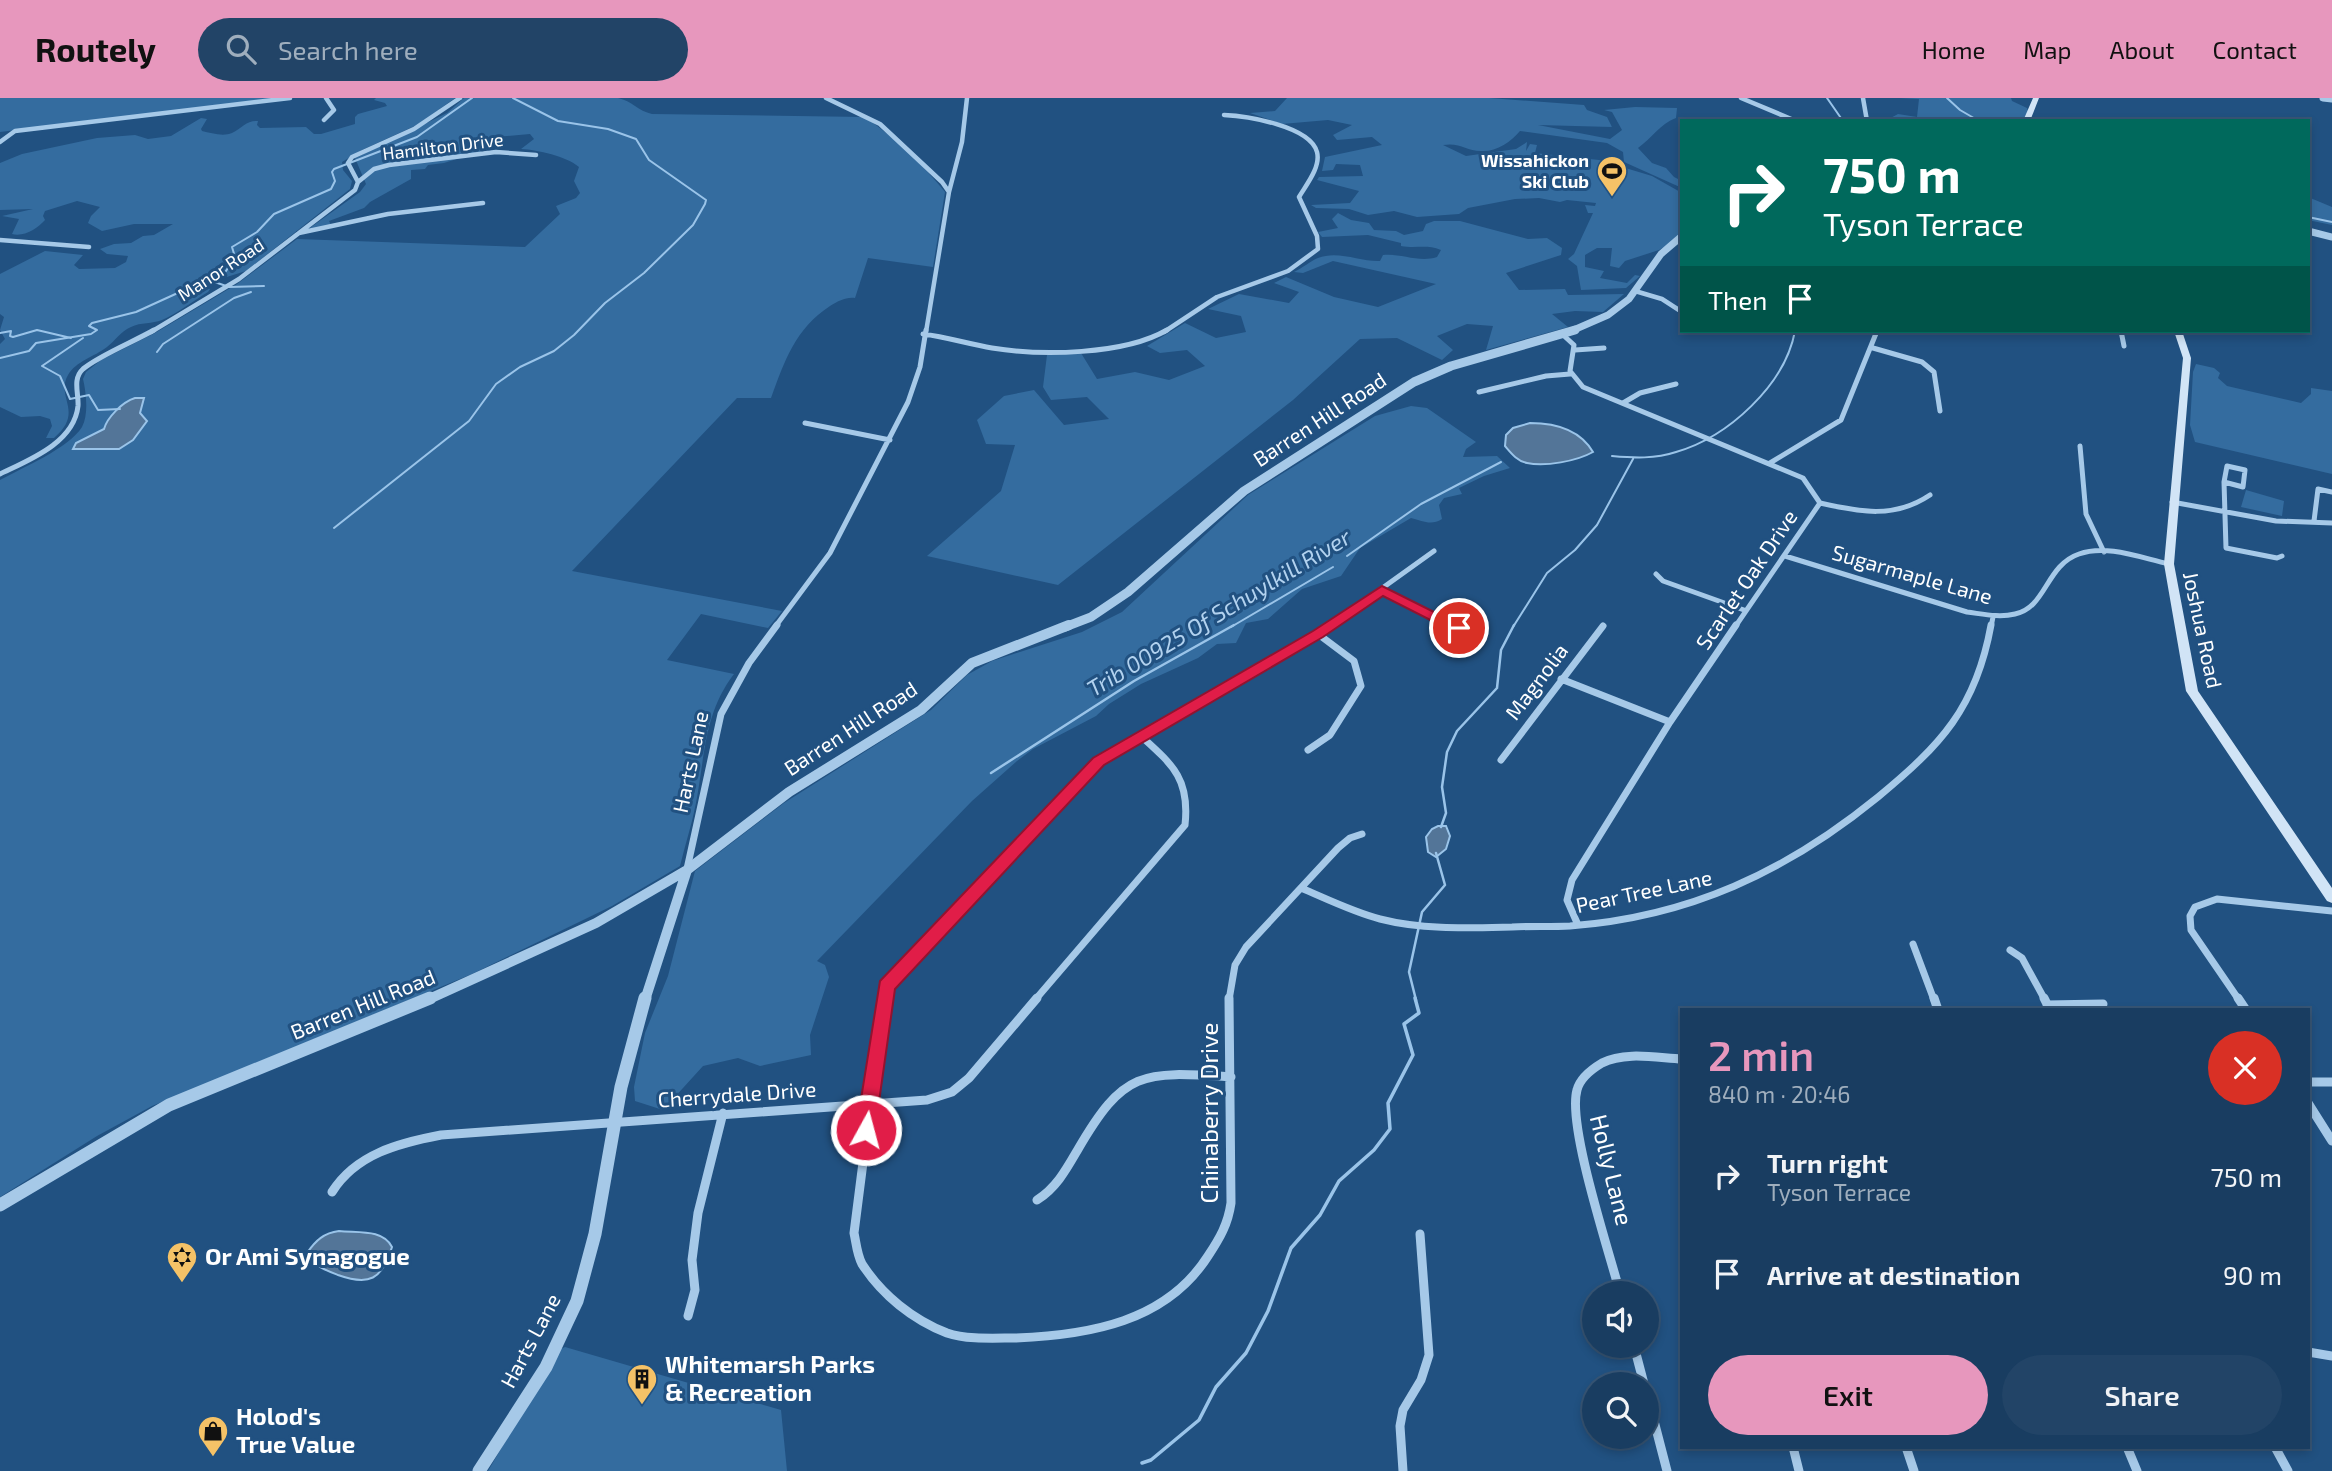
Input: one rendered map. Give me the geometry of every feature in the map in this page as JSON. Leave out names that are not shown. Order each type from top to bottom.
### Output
[{"type":"main road","points":[[2027,119],[2036,98]]},
{"type":"main road","name":"Joshua Road","points":[[2179,333],[2186,358],[2172,502],[2169,564],[2192,691],[2332,898]]},
{"type":"street","points":[[0,142],[15,131],[290,98]]},
{"type":"street","points":[[324,120],[334,110],[326,98]]},
{"type":"street","points":[[358,182],[348,164],[365,150],[419,127],[460,98]]},
{"type":"street","points":[[826,98],[880,124],[942,182],[948,192]]},
{"type":"street","name":"Harts Lane","points":[[479,1471],[558,1342],[577,1300],[590,1254],[613,1121],[630,1046],[687,870],[721,714],[749,663],[830,554],[908,402],[920,367],[923,334],[948,192],[962,142],[967,98]]},
{"type":"street","points":[[1741,98],[1791,119]]},
{"type":"street","points":[[1863,98],[1867,119]]},
{"type":"street","points":[[2323,98],[2332,99]]},
{"type":"street","points":[[923,334],[1000,349],[1096,348],[1139,343],[1168,330],[1220,295],[1275,276],[1309,259],[1318,249],[1317,236],[1299,197],[1311,176],[1317,153],[1314,146],[1302,135],[1260,120],[1224,115]]},
{"type":"street","name":"Hamilton Drive","points":[[358,182],[374,169],[389,165],[496,152],[536,155]]},
{"type":"street","name":"Manor Road","points":[[0,474],[45,449],[71,428],[77,413],[77,376],[83,369],[234,282],[352,193],[358,182]]},
{"type":"street","points":[[298,233],[388,214],[483,203]]},
{"type":"street","points":[[2310,232],[2332,237]]},
{"type":"street","name":"Barren Hill Road","points":[[0,1205],[169,1105],[394,1015],[596,923],[687,870],[789,792],[921,710],[972,663],[1091,617],[1128,592],[1244,491],[1415,382],[1447,367],[1562,334],[1603,318],[1622,306],[1661,254],[1680,238]]},
{"type":"street","points":[[0,240],[89,247]]},
{"type":"street","points":[[1635,291],[1662,299],[1680,311]]},
{"type":"street","points":[[1770,463],[1841,420],[1873,348],[1877,333]]},
{"type":"street","points":[[2121,333],[2124,346]]},
{"type":"street","points":[[1479,392],[1543,376],[1570,374],[1569,365],[1575,350],[1573,343],[1562,334]]},
{"type":"street","points":[[1575,350],[1604,348]]},
{"type":"street","points":[[1873,348],[1922,362],[1934,372],[1940,411]]},
{"type":"street","name":"Scarlet Oak Drive","points":[[1570,374],[1583,387],[1803,478],[1819,503],[1670,722],[1572,880],[1567,900],[1578,925]]},
{"type":"street","points":[[1623,403],[1640,393],[1676,384]]},
{"type":"street","points":[[804,423],[890,440]]},
{"type":"street","points":[[2080,446],[2086,514],[2104,552]]},
{"type":"street","points":[[2223,482],[2243,487],[2245,470],[2227,466],[2223,482],[2226,548],[2277,558],[2282,556]]},
{"type":"street","points":[[2314,521],[2318,489],[2332,492]]},
{"type":"street","points":[[1819,503],[1856,511],[1892,514],[1917,505],[1930,495]]},
{"type":"street","points":[[2172,502],[2276,521],[2332,523]]},
{"type":"street","name":"Chinaberry Drive","points":[[1362,834],[1345,842],[1246,947],[1235,965],[1229,994],[1229,1219],[1201,1267],[1171,1297],[1138,1317],[1093,1333],[1044,1338],[950,1334],[902,1309],[862,1262],[854,1234],[886,986],[1088,771],[1110,754],[1318,634],[1382,591],[1434,551]]},
{"type":"street","name":"Sugarmaple Lane","points":[[1785,556],[1967,612],[1993,617],[2027,611],[2036,603],[2056,570],[2071,557],[2085,552],[2104,552],[2169,564]]},
{"type":"street","points":[[1656,574],[1662,581],[1744,610]]},
{"type":"street","points":[[1382,591],[1459,628]]},
{"type":"street","name":"Pear Tree Lane","points":[[1301,888],[1380,919],[1408,924],[1439,925],[1578,925],[1657,912],[1734,890],[1789,863],[1837,830],[1923,759],[1954,723],[1981,672],[1993,617]]},
{"type":"street","name":"Magnolia","points":[[1501,760],[1602,626]]},
{"type":"street","points":[[1308,750],[1330,735],[1361,686],[1354,661],[1318,634]]},
{"type":"street","points":[[1561,679],[1670,722]]},
{"type":"street","name":"Cherrydale Drive","points":[[332,1192],[338,1178],[354,1165],[388,1149],[425,1138],[723,1112],[927,1100],[961,1086],[1185,825],[1188,806],[1185,786],[1171,763],[1141,736]]},
{"type":"street","points":[[2245,1008],[2191,930],[2189,918],[2192,909],[2202,902],[2217,899],[2332,911]]},
{"type":"street","points":[[1913,944],[1937,1008]]},
{"type":"street","points":[[2010,950],[2022,958],[2048,1007],[2103,1004]]},
{"type":"street","name":"Holly Lane","points":[[1617,1281],[1576,1124],[1576,1093],[1587,1074],[1604,1062],[1626,1057],[1680,1059]]},
{"type":"street","points":[[1037,1200],[1057,1184],[1104,1108],[1122,1089],[1160,1074],[1231,1077]]},
{"type":"street","points":[[2310,1082],[2332,1082]]},
{"type":"street","points":[[2310,1106],[2332,1141]]},
{"type":"street","points":[[688,1316],[695,1290],[692,1260],[698,1213],[723,1112]]},
{"type":"street","points":[[1403,1471],[1402,1410],[1421,1380],[1429,1354],[1420,1234]]},
{"type":"street","points":[[2310,1352],[2332,1356]]},
{"type":"street","points":[[1659,1440],[1667,1471]]},
{"type":"street","points":[[1794,1449],[1799,1471]]},
{"type":"street","points":[[1907,1449],[1913,1471]]},
{"type":"street","points":[[2128,1449],[2137,1471]]},
{"type":"street","points":[[2276,1449],[2288,1471]]},
{"type":"shaded area","points":[[0,98],[276,98],[0,132]]},
{"type":"shaded area","points":[[455,98],[419,124],[342,162],[343,170],[352,181],[350,189],[246,271],[204,284],[204,287],[210,289],[208,292],[162,320],[127,329],[107,347],[71,370],[65,383],[69,412],[67,420],[54,438],[46,438],[52,426],[50,419],[40,416],[21,417],[0,407],[0,344],[5,339],[0,330],[4,317],[0,314],[0,274],[45,251],[83,255],[74,265],[79,269],[115,268],[126,262],[128,256],[107,254],[100,249],[114,244],[131,243],[143,236],[154,235],[173,224],[134,224],[102,231],[88,223],[100,207],[77,201],[45,211],[45,220],[30,232],[12,234],[19,219],[2,216],[33,209],[0,210],[0,163],[22,154],[97,138],[135,135],[148,139],[171,136],[201,118],[207,119],[202,131],[217,134],[228,134],[248,123],[258,121],[260,128],[306,127],[314,134],[321,134],[355,124],[358,114],[387,106],[374,100]]},
{"type":"shaded area","points":[[464,98],[618,98],[652,114],[864,117],[908,152],[945,192],[933,267],[868,258],[855,298],[830,306],[808,325],[793,346],[771,398],[737,398],[572,571],[782,611],[768,628],[701,614],[667,660],[734,674],[724,689],[711,720],[694,811],[680,866],[612,906],[472,974],[152,1106],[97,1136],[0,1197],[0,480],[56,450],[76,435],[84,422],[86,410],[83,379],[86,372],[101,360],[155,333],[237,284],[297,239],[525,247],[560,214],[556,206],[576,198],[580,193],[574,181],[579,167],[552,154],[521,149],[534,139],[530,134],[495,137],[488,149],[444,163],[428,165],[425,169],[411,170],[411,179],[364,208],[329,221],[331,225],[307,230],[360,192],[366,184],[355,158],[447,113]]},
{"type":"shaded area","points":[[1287,98],[1489,98],[1584,105],[1587,110],[1607,117],[1612,127],[1538,125],[1610,139],[1622,130],[1612,112],[1604,110],[1635,107],[1677,108],[1676,118],[1665,124],[1638,148],[1652,163],[1666,168],[1680,180],[1680,187],[1624,162],[1623,152],[1607,143],[1520,131],[1503,146],[1487,151],[1443,145],[1466,156],[1516,149],[1527,142],[1526,151],[1530,144],[1537,145],[1535,153],[1599,160],[1652,176],[1680,192],[1680,237],[1659,250],[1625,261],[1619,268],[1610,266],[1612,248],[1597,248],[1585,255],[1585,267],[1604,271],[1600,278],[1627,283],[1635,275],[1640,276],[1626,288],[1581,290],[1577,266],[1568,259],[1574,254],[1593,213],[1588,213],[1585,205],[1595,206],[1596,203],[1567,200],[1560,202],[1539,198],[1515,199],[1468,208],[1459,214],[1417,217],[1394,211],[1368,215],[1349,209],[1316,208],[1311,205],[1350,203],[1359,191],[1317,180],[1319,177],[1363,176],[1360,165],[1336,164],[1333,170],[1322,171],[1325,157],[1382,145],[1372,137],[1337,140],[1333,135],[1352,125],[1328,120],[1282,124],[1250,113],[1275,111]]},
{"type":"shaded area","points":[[1899,98],[2011,98],[2027,108],[2029,114],[2027,119],[1889,119],[1898,114],[1917,117],[1919,99]]},
{"type":"shaded area","points":[[2310,198],[2332,207],[2332,225],[2310,220]]},
{"type":"shaded area","points":[[1338,213],[1351,220],[1369,223],[1374,230],[1396,231],[1404,235],[1423,231],[1426,224],[1434,221],[1460,221],[1528,239],[1547,238],[1562,248],[1561,255],[1506,273],[1519,290],[1565,289],[1568,295],[1624,294],[1603,312],[1552,314],[1568,327],[1486,350],[1493,326],[1467,324],[1437,336],[1453,350],[1442,360],[1397,338],[1360,339],[1293,400],[1058,585],[927,556],[1001,491],[1015,445],[986,444],[977,420],[1004,396],[1034,390],[1064,425],[1109,419],[1087,397],[1051,400],[1043,387],[1047,355],[1081,353],[1097,379],[1135,372],[1169,380],[1205,366],[1187,350],[1160,353],[1147,346],[1185,323],[1216,338],[1246,332],[1241,316],[1208,309],[1239,294],[1289,303],[1299,292],[1274,283],[1286,277],[1334,297],[1378,307],[1436,284],[1333,261],[1303,273],[1294,272],[1315,259],[1326,256],[1373,261],[1380,261],[1383,255],[1430,259],[1437,257],[1441,250],[1401,246],[1401,243],[1368,235],[1322,237],[1318,232],[1338,228],[1332,219]]},
{"type":"shaded area","points":[[2196,364],[2214,368],[2220,373],[2218,378],[2227,386],[2301,403],[2311,394],[2311,388],[2332,391],[2332,474],[2195,442],[2190,425],[2193,372]]},
{"type":"shaded area","points":[[135,398],[144,398],[140,413],[147,421],[133,440],[119,449],[73,449],[76,443],[104,429],[116,411]]},
{"type":"shaded area","points":[[1411,406],[1427,408],[1476,442],[1466,449],[1463,457],[1497,456],[1510,468],[1459,488],[1462,494],[1444,498],[1439,505],[1442,519],[1431,523],[1411,518],[1360,548],[1341,576],[1302,589],[1268,619],[1246,623],[1236,643],[1217,644],[1198,658],[1141,684],[1109,704],[1096,716],[1033,749],[1017,761],[972,801],[817,961],[825,965],[829,977],[810,1035],[811,1055],[760,1066],[738,1058],[703,1066],[663,1110],[635,1101],[634,1087],[645,1033],[668,976],[695,871],[784,803],[931,710],[967,675],[992,661],[1082,632],[1122,612],[1248,495],[1375,416]]},
{"type":"shaded area","points":[[1530,423],[1549,424],[1566,429],[1581,438],[1593,452],[1561,462],[1523,462],[1505,446],[1506,435],[1513,428]]},
{"type":"shaded area","points":[[2246,490],[2284,501],[2282,516],[2241,507]]},
{"type":"shaded area","points":[[1438,826],[1446,826],[1450,836],[1446,849],[1436,857],[1428,852],[1426,837]]},
{"type":"shaded area","points":[[339,1231],[369,1233],[388,1241],[392,1247],[388,1258],[384,1267],[373,1278],[358,1280],[338,1275],[316,1264],[307,1253],[325,1235]]},
{"type":"shaded area","points":[[565,1347],[781,1410],[787,1471],[488,1471],[559,1350]]},
{"type":"waterway","points":[[207,279],[226,271],[235,257],[232,247],[257,232],[274,214],[331,189],[335,181],[332,172],[334,169],[417,137],[472,98]]},
{"type":"waterway","points":[[334,528],[469,421],[496,384],[520,367],[554,351],[574,335],[605,303],[644,273],[693,225],[705,204],[706,200],[649,160],[636,139],[608,129],[558,121],[513,98]]},
{"type":"waterway","points":[[1827,98],[1842,119]]},
{"type":"waterway","points":[[1947,98],[1976,119]]},
{"type":"waterway","points":[[2310,217],[2332,222]]},
{"type":"waterway","points":[[69,338],[91,334],[97,330],[89,326],[92,323],[136,312],[207,279]]},
{"type":"waterway","points":[[207,279],[229,287],[264,286]]},
{"type":"waterway","points":[[157,352],[163,344],[234,298],[251,292]]},
{"type":"waterway","points":[[0,333],[11,331],[10,336],[13,337],[37,330],[69,338]]},
{"type":"waterway","points":[[1612,456],[1660,456],[1696,445],[1715,434],[1734,421],[1767,389],[1780,371],[1794,333]]},
{"type":"waterway","points":[[0,358],[29,351],[36,343],[69,338]]},
{"type":"waterway","points":[[83,338],[42,366],[60,376],[70,399],[89,395],[98,410],[120,409]]},
{"type":"waterway","points":[[1513,627],[1547,573],[1575,550],[1597,525],[1633,459]]},
{"type":"waterway","name":"Trib 00925 Of Schuylkill River","points":[[1347,556],[1421,504],[1501,462]]},
{"type":"waterway","name":"Trib 00925 Of Schuylkill River","points":[[1231,627],[1333,567]]},
{"type":"waterway","name":"Trib 00925 Of Schuylkill River","points":[[991,773],[1134,681],[1234,625]]},
{"type":"waterway","points":[[1441,827],[1446,813],[1442,787],[1447,752],[1457,731],[1497,688],[1501,650],[1514,625]]},
{"type":"waterway","points":[[1416,1000],[1409,972],[1422,912],[1445,885],[1436,853]]},
{"type":"waterway","points":[[1142,1463],[1151,1460],[1199,1420],[1216,1387],[1246,1353],[1268,1311],[1291,1248],[1320,1215],[1339,1181],[1374,1150],[1390,1129],[1388,1103],[1413,1055],[1404,1024],[1419,1013],[1415,998]]},
{"type":"place","name":"Wissahickon Ski Club","points":[[1612,198]]},
{"type":"place","name":"Or Ami Synagogue","points":[[182,1284]]},
{"type":"place","name":"Whitemarsh Parks & Recreation","points":[[642,1406]]},
{"type":"place","name":"Holod's True Value","points":[[213,1458]]},
{"type":"route","points":[[866,1130],[886,986],[1099,761],[1318,634],[1382,591],[1459,628]]}]
